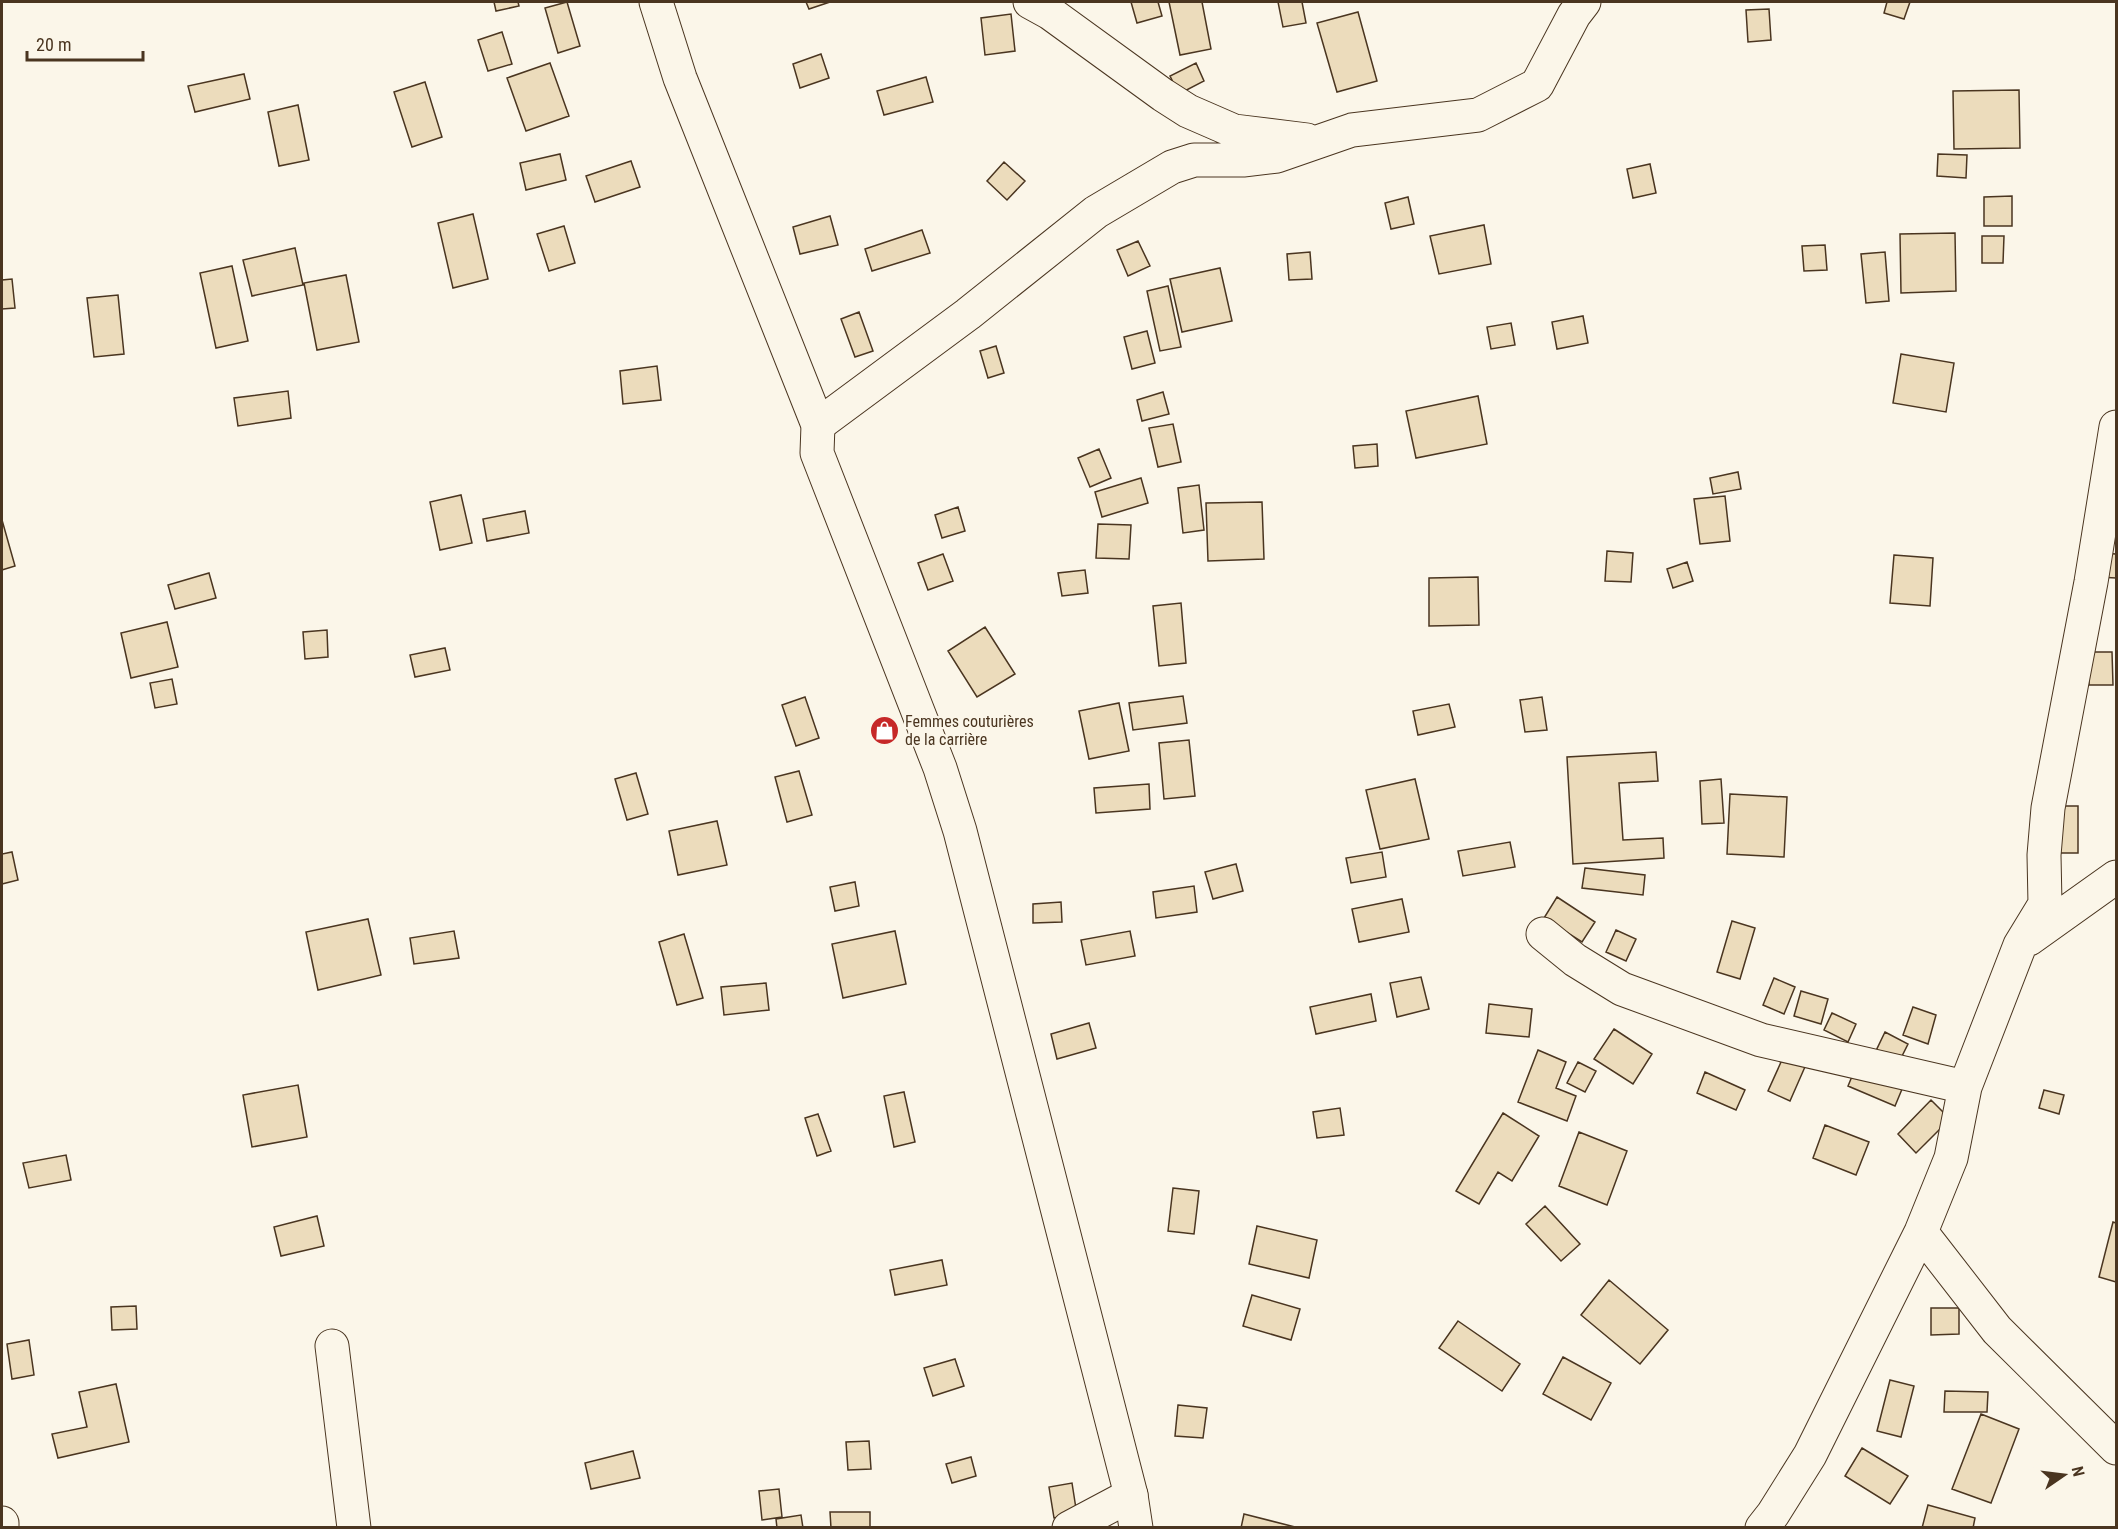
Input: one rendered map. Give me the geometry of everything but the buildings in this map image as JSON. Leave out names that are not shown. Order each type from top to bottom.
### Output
[{"type":"street","points":[[656,2],[680,78],[818,425],[818,453],[940,768],[960,831],[1084,1319],[1131,1494],[1136,1527]]},
{"type":"street","points":[[1030,2],[1050,13],[1188,111],[1234,131],[1318,141]]},
{"type":"street","points":[[818,425],[968,314],[1095,212],[1172,167],[1194,160],[1243,160],[1277,156],[1352,130],[1478,115],[1537,85],[1574,15],[1584,2]]},
{"type":"street","points":[[1761,1527],[1773,1514],[1810,1455],[1921,1233],[1952,1158],[1965,1087],[2020,945],[2045,904],[2044,855],[2048,808],[2091,582],[2116,427]]},
{"type":"street","points":[[2020,945],[2116,877]]},
{"type":"street","points":[[1543,934],[1575,960],[1622,989],[1761,1040],[1965,1087]]},
{"type":"street","points":[[1921,1233],[1997,1330],[2116,1448]]},
{"type":"street","points":[[332,1346],[354,1527]]},
{"type":"street","points":[[1069,1527],[1131,1494]]},
{"type":"place","name":"Femmes couturières de la carrière","points":[[884,730]]}]
